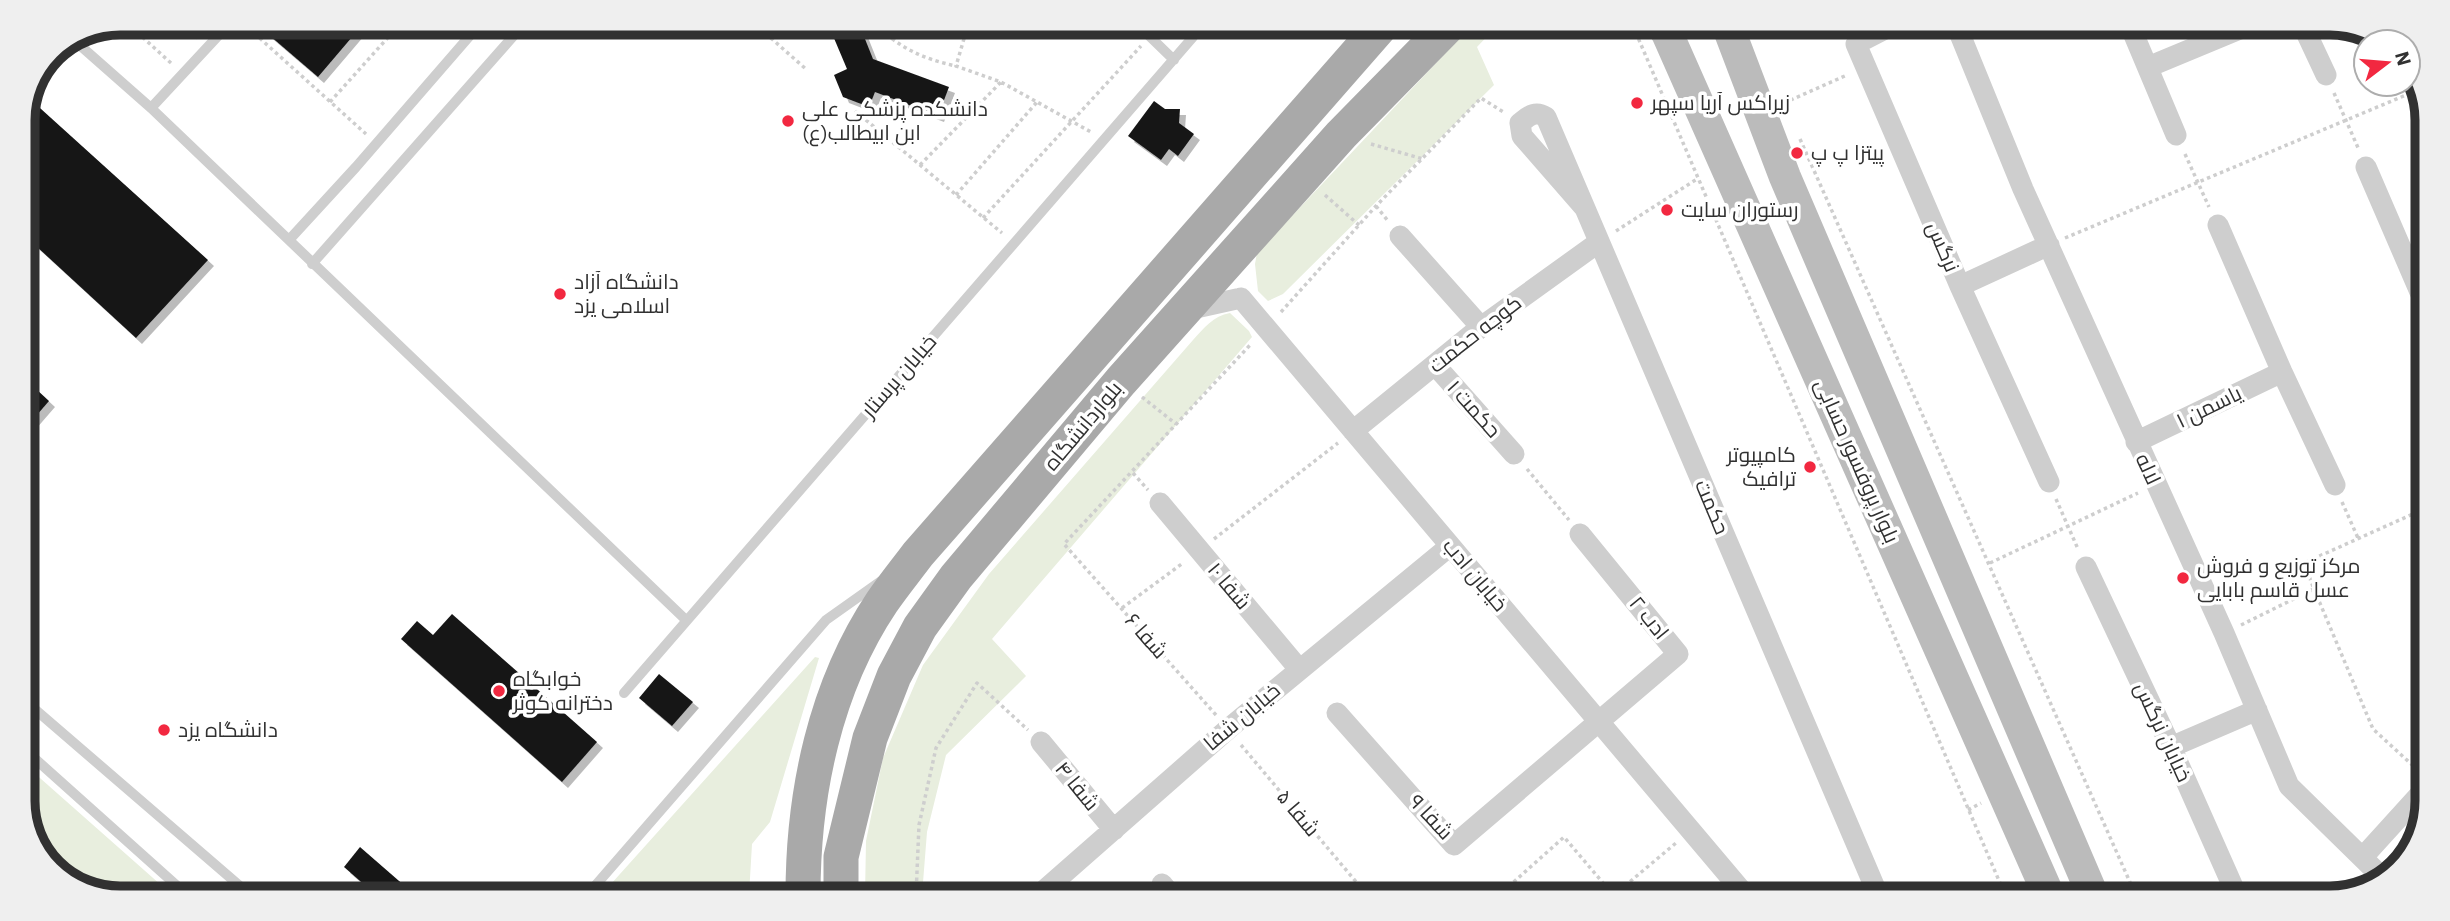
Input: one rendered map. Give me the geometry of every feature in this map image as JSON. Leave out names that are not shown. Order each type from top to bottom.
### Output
[{"type":"main road","name":"بلواردانشگاه","points":[[803,886],[803,862],[812,785],[826,719],[850,660],[881,603],[918,555],[1373,35]]},
{"type":"main road","name":"بلواردانشگاه","points":[[841,886],[841,857],[870,738],[894,676],[920,627],[956,577],[1121,381],[1341,135],[1439,35]]},
{"type":"main road","name":"بلوار پروفسور حسابی","points":[[1668,35],[2045,886]]},
{"type":"main road","points":[[1743,35],[1791,190],[2089,886]]},
{"type":"street","name":"نرگس","points":[[1851,35],[2049,482]]},
{"type":"street","name":"لاله","points":[[1960,35],[2023,189],[2224,633],[2289,786],[2377,872]]},
{"type":"street","points":[[2134,35],[2176,135]]},
{"type":"street","points":[[2148,68],[2226,35]]},
{"type":"street","points":[[2307,35],[2326,75]]},
{"type":"street","name":"حکمت","points":[[1520,123],[1532,114],[1539,113],[1546,117],[1874,886]]},
{"type":"street","points":[[1520,123],[1522,136],[1584,207]]},
{"type":"street","points":[[2366,167],[2415,281]]},
{"type":"street","points":[[2218,225],[2335,485]]},
{"type":"street","points":[[1185,311],[1241,298],[1240,258],[1252,236]]},
{"type":"street","points":[[1400,236],[1480,327]]},
{"type":"street","name":"کوچه حکمت","points":[[1353,431],[1480,327],[1599,242]]},
{"type":"street","points":[[1961,286],[2049,245]]},
{"type":"street","name":"خیابان ادب","points":[[1241,298],[1738,886]]},
{"type":"street","name":"حکمت ۱","points":[[1434,365],[1514,454]]},
{"type":"street","name":"یاسمن ۱","points":[[2136,442],[2282,372]]},
{"type":"street","name":"شفا ۱۰","points":[[1160,503],[1299,669]]},
{"type":"street","name":"ادب ۲","points":[[1580,534],[1678,654],[1600,722]]},
{"type":"street","name":"خیابان شفا","points":[[1049,886],[1228,729],[1450,546]]},
{"type":"street","name":"خیابان نرگس","points":[[2086,567],[2233,886]]},
{"type":"street","points":[[2171,747],[2257,710]]},
{"type":"street","name":"شفا ۹","points":[[1337,713],[1454,845],[1600,722]]},
{"type":"street","name":"شفا ۴","points":[[1041,742],[1114,830]]},
{"type":"street","points":[[2363,857],[2415,800]]},
{"type":"lane","points":[[151,108],[219,35]]},
{"type":"lane","points":[[289,240],[377,144],[471,35]]},
{"type":"lane","points":[[312,264],[512,35]]},
{"type":"lane","points":[[1149,36],[1174,60]]},
{"type":"lane","name":"خیابان پرستار","points":[[624,693],[1194,37]]},
{"type":"lane","points":[[80,45],[151,108],[686,620]]},
{"type":"lane","points":[[595,886],[826,620],[918,555]]},
{"type":"lane","points":[[35,709],[240,886]]},
{"type":"lane","points":[[35,759],[177,886]]},
{"type":"path","points":[[140,35],[183,73]]},
{"type":"path","points":[[195,35],[208,47]]},
{"type":"path","points":[[255,35],[377,144]]},
{"type":"path","points":[[330,102],[390,35]]},
{"type":"path","points":[[767,35],[807,70]]},
{"type":"path","points":[[887,35],[925,60],[956,66],[1001,82],[1105,139]]},
{"type":"path","points":[[890,38],[893,35]]},
{"type":"path","points":[[956,66],[965,35]]},
{"type":"path","points":[[1637,35],[2001,886]]},
{"type":"path","points":[[983,218],[1149,36]]},
{"type":"path","points":[[1790,115],[1784,102],[1866,67]]},
{"type":"path","points":[[2326,75],[2366,167]]},
{"type":"path","points":[[920,165],[1001,82]]},
{"type":"path","points":[[1121,381],[1176,424],[1376,206],[1481,98],[1520,123]]},
{"type":"path","points":[[2049,245],[2397,98]]},
{"type":"path","points":[[956,195],[1037,102]]},
{"type":"path","points":[[855,111],[1014,244]]},
{"type":"path","points":[[1795,127],[2132,886]]},
{"type":"path","points":[[1341,135],[1423,159]]},
{"type":"path","points":[[2176,135],[2218,225]]},
{"type":"path","points":[[1306,177],[1360,226]]},
{"type":"path","points":[[1599,242],[1697,179]]},
{"type":"path","name":"شفا ۶","points":[[1176,424],[1064,544],[1228,729]]},
{"type":"path","points":[[1122,608],[1353,431]]},
{"type":"path","points":[[1514,454],[1580,534]]},
{"type":"path","points":[[2049,482],[2086,567]]},
{"type":"path","points":[[1989,563],[2156,485]]},
{"type":"path","points":[[2335,485],[2358,538]]},
{"type":"path","points":[[2415,513],[2304,563],[2373,729],[2415,768]]},
{"type":"path","points":[[2224,633],[2314,589]]},
{"type":"path","points":[[916,886],[919,825],[936,748],[977,682],[1041,742]]},
{"type":"path","name":"شفا ۵","points":[[1228,729],[1360,886]]},
{"type":"path","points":[[1626,886],[1691,830]]},
{"type":"path","points":[[1509,886],[1564,837],[1606,886]]},
{"type":"green space","points":[[1463,35],[1488,35],[1477,47],[1494,85],[1283,294],[1268,301],[1258,291],[1255,264],[1257,253]]},
{"type":"green space","points":[[1230,313],[1252,337],[992,639],[1026,676],[946,755],[927,832],[923,886],[865,886],[866,841],[883,758],[923,665],[989,574],[1193,340],[1205,327]]},
{"type":"green space","points":[[815,657],[819,658],[770,822],[752,844],[750,886],[609,886]]},
{"type":"green space","points":[[35,774],[162,886],[103,884],[82,877],[60,861],[41,833],[35,806]]},
{"type":"building","points":[[269,35],[354,35],[318,77]]},
{"type":"building","points":[[833,35],[863,35],[873,59],[949,87],[938,116],[875,92],[869,107],[843,97],[834,75],[847,69]]},
{"type":"building","points":[[1154,101],[1165,109],[1180,109],[1179,123],[1194,134],[1178,156],[1169,149],[1161,160],[1128,136]]},
{"type":"building","points":[[37,105],[208,260],[136,338],[35,245]]},
{"type":"building","points":[[35,388],[49,401],[35,417]]},
{"type":"building","name":"خوابگاه دخترانه کوثر","points":[[452,614],[597,742],[562,782],[401,639],[417,621],[433,635]]},
{"type":"building","points":[[659,674],[693,702],[672,726],[639,698]]},
{"type":"building","points":[[360,847],[405,886],[366,886],[344,867]]},
{"type":"place","name":"زیراکس آریا سپهر","points":[[1637,103]]},
{"type":"place","name":"دانشکده پزشکی علی ابن ابیطالب(ع)","points":[[788,121]]},
{"type":"place","name":"پیتزا پ پ","points":[[1797,153]]},
{"type":"place","name":"رستوران سایت","points":[[1667,210]]},
{"type":"place","name":"دانشگاه آزاد اسلامی یزد","points":[[560,294]]},
{"type":"place","name":"کامپیوتر ترافیک","points":[[1810,467]]},
{"type":"place","name":"مرکز توزیع و فروش عسل قاسم بابایی","points":[[2183,578]]},
{"type":"place","name":"خوابگاه دخترانه کوثر","points":[[499,691]]},
{"type":"place","name":"دانشگاه یزد","points":[[164,730]]}]
